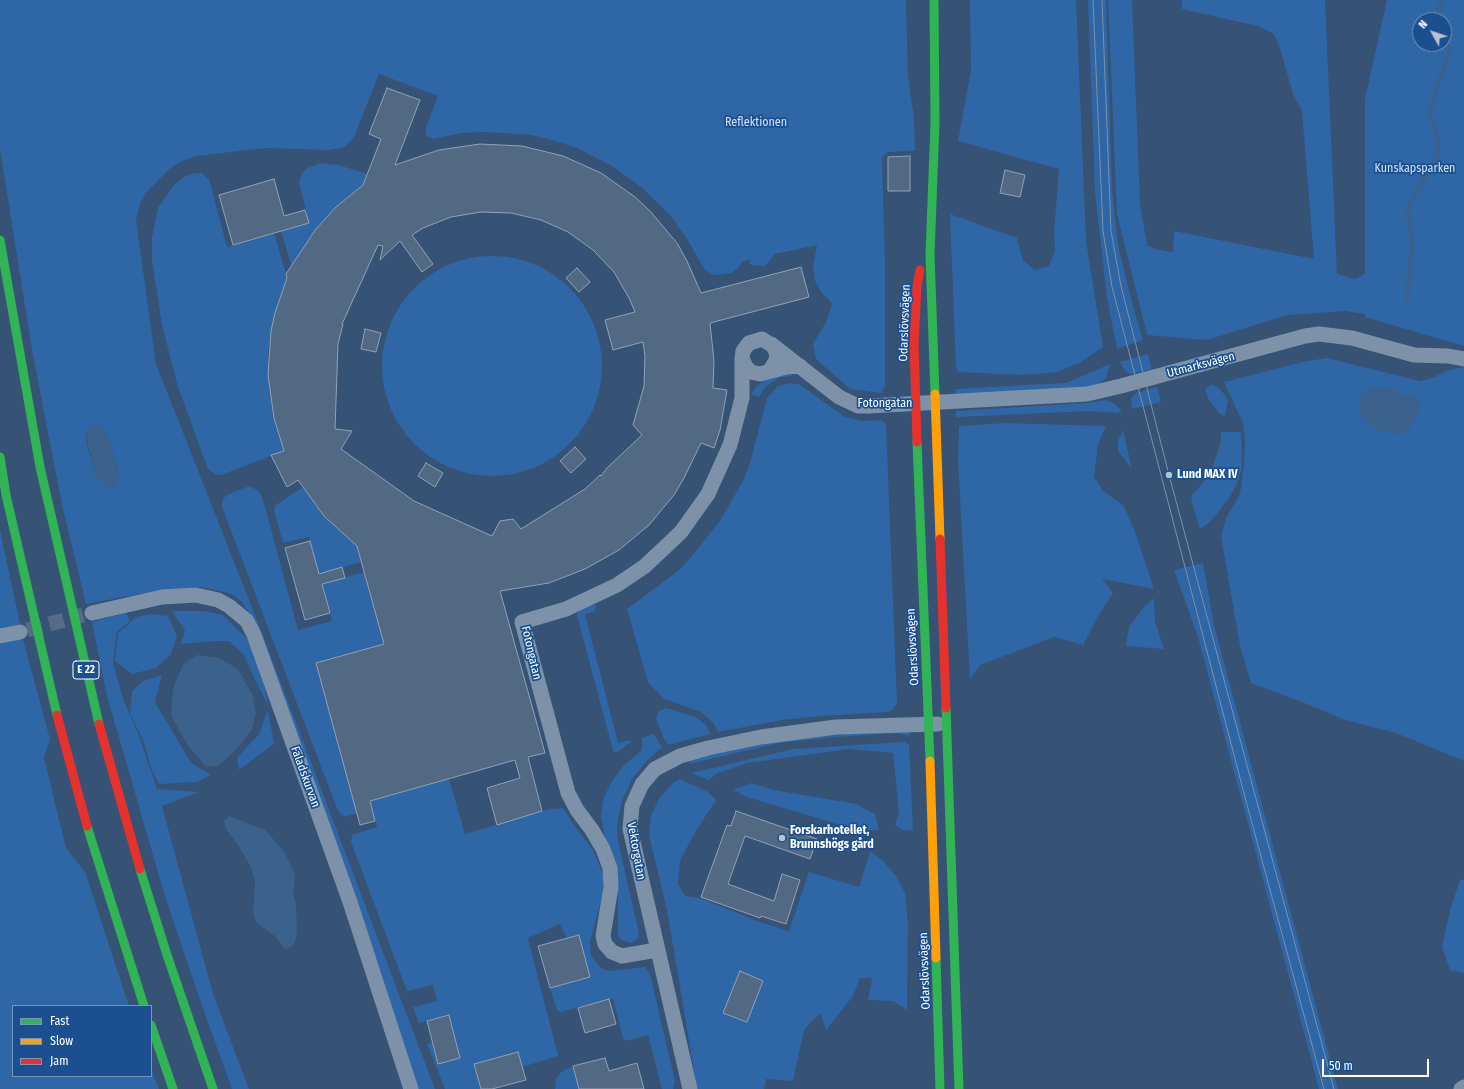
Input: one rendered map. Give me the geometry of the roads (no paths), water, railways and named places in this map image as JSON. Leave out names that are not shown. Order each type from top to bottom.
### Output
[{"type":"main road","name":"Odarslövsvägen","points":[[934,0],[936,115],[930,255],[959,1089]]},
{"type":"main road","name":"Odarslövsvägen","points":[[932,206],[917,287],[914,344],[924,635],[929,724],[940,1089]]},
{"type":"main road","name":"E 22","points":[[0,240],[40,467],[94,706],[125,820],[166,954],[213,1089]]},
{"type":"main road","points":[[0,457],[6,495],[58,720],[89,833],[144,1005]]},
{"type":"main road","points":[[152,1028],[173,1089]]},
{"type":"street","name":"Utmarksvägen","points":[[934,403],[1087,394],[1305,336],[1319,334],[1352,338],[1414,355],[1448,356],[1464,359]]},
{"type":"street","name":"Fotongatan","points":[[657,950],[622,956],[612,952],[605,944],[604,936],[611,887],[610,868],[599,843],[577,810],[566,786],[522,622],[566,609],[617,584],[649,562],[681,532],[708,494],[719,473],[730,445],[742,398],[742,358],[745,348],[752,341],[762,340],[771,344],[839,397],[852,404],[868,406],[934,403]]},
{"type":"street","name":"Fotongatan","points":[[742,398],[750,386],[767,372],[777,359],[776,352],[771,344]]},
{"type":"street","points":[[742,358],[748,370],[757,374],[786,367],[800,366]]},
{"type":"street","name":"Fäladskurvan","points":[[92,613],[162,597],[196,595],[218,600],[229,606],[247,621],[254,635],[350,902],[411,1089]]},
{"type":"street","points":[[0,636],[20,632]]},
{"type":"street","name":"Vektorgatan","points":[[690,1089],[633,846],[630,821],[632,806],[638,791],[655,769],[663,764],[694,752],[761,737],[836,727],[947,724]]},
{"type":"waterway","points":[[1440,12],[1442,0]]},
{"type":"waterway","points":[[1407,300],[1412,244],[1408,212],[1412,199],[1437,157],[1439,144],[1430,113],[1436,89],[1449,52]]},
{"type":"tunnel","points":[[27,630],[83,615]]},
{"type":"tram line","points":[[1093,0],[1103,231],[1112,287],[1246,801],[1324,1089]]},
{"type":"tram line","points":[[1102,0],[1111,231],[1121,286],[1169,475],[1334,1089]]},
{"type":"place","name":"Lund MAX IV","points":[[1169,475]]},
{"type":"place","name":"Forskarhotellet, Brunnshögs gård","points":[[782,838]]},
{"type":"park label","name":"Reflektionen","points":[[756,123]]},
{"type":"park label","name":"Kunskapsparken","points":[[1415,169]]}]
